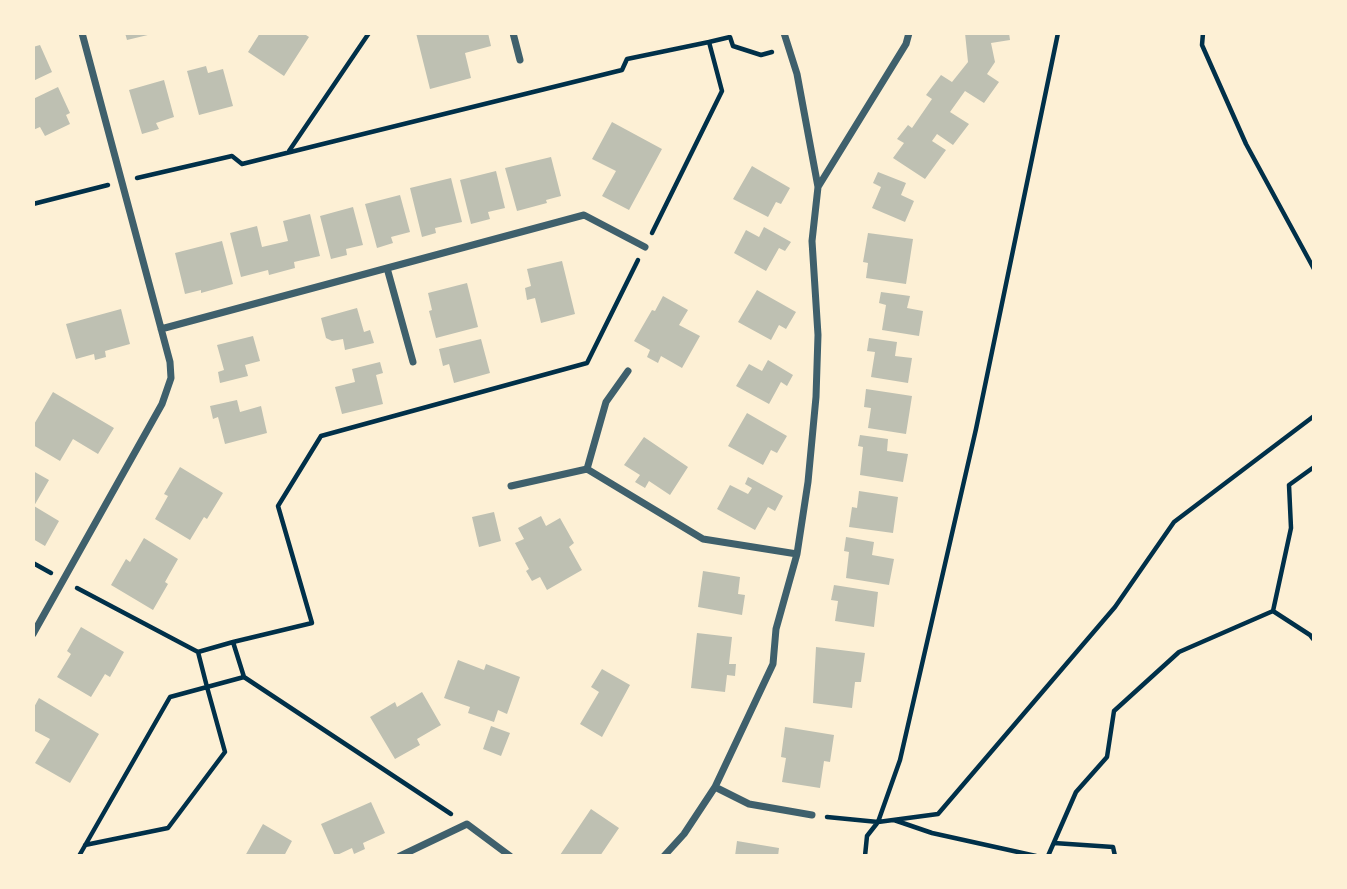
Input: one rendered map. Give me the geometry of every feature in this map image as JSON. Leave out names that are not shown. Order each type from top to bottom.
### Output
[{"type":"street","points":[[33,634],[165,397],[171,378],[170,362],[82,33]]},
{"type":"street","points":[[513,33],[520,60]]},
{"type":"street","points":[[664,856],[684,834],[715,787],[773,664],[776,629],[797,554],[808,482],[816,397],[818,335],[812,241],[818,187],[797,74],[784,33]]},
{"type":"street","points":[[818,187],[906,44],[909,33]]},
{"type":"street","points":[[160,329],[584,215],[645,247]]},
{"type":"street","points":[[387,268],[413,362]]},
{"type":"street","points":[[587,469],[606,402],[628,371]]},
{"type":"street","points":[[511,485],[587,469],[703,540],[797,554]]},
{"type":"street","points":[[715,787],[750,804],[813,816]]},
{"type":"street","points":[[400,856],[467,824],[510,856]]},
{"type":"path","points":[[289,151],[369,33]]},
{"type":"path","points":[[865,856],[867,836],[878,822],[900,760],[973,442],[1058,33]]},
{"type":"path","points":[[1203,33],[1202,45],[1246,144],[1314,269]]},
{"type":"path","points":[[33,204],[232,156],[242,164],[622,70],[627,59],[730,35],[733,47],[761,55],[787,49]]},
{"type":"path","points":[[33,563],[198,652],[312,623],[278,506],[321,436],[587,363],[722,91],[709,42]]},
{"type":"path","points":[[813,816],[878,822],[938,814],[1115,607],[1174,522],[1314,416]]},
{"type":"path","points":[[1273,611],[1291,528],[1289,485],[1314,467]]},
{"type":"path","points":[[1273,611],[1314,640]]},
{"type":"path","points":[[1048,856],[1076,792],[1107,757],[1114,711],[1179,652],[1273,611]]},
{"type":"path","points":[[233,642],[244,677],[467,824]]},
{"type":"path","points":[[85,845],[169,828],[225,752],[198,652]]},
{"type":"path","points":[[79,856],[170,697],[244,677]]},
{"type":"path","points":[[893,820],[932,833],[1036,856]]},
{"type":"path","points":[[1054,843],[1113,846],[1115,856]]},
{"type":"building","points":[[125,33],[152,33],[152,34],[127,40]]},
{"type":"building","points":[[260,33],[303,33],[309,37],[284,76],[248,52]]},
{"type":"building","points":[[416,33],[488,33],[491,46],[465,53],[471,78],[430,89]]},
{"type":"building","points":[[965,33],[1009,33],[1010,40],[991,43],[995,62],[987,74],[999,82],[984,103],[965,91],[950,112],[969,124],[953,145],[937,134],[932,141],[946,150],[925,179],[893,158],[904,143],[897,139],[908,125],[912,128],[932,99],[926,95],[941,75],[952,82],[968,62]]},
{"type":"building","points":[[40,45],[52,72],[33,81],[33,47]]},
{"type":"building","points":[[206,66],[208,73],[223,69],[233,106],[199,115],[187,71]]},
{"type":"building","points":[[164,80],[174,117],[156,123],[159,129],[142,134],[129,90]]},
{"type":"building","points":[[58,87],[70,113],[66,115],[70,124],[45,136],[40,127],[33,130],[33,99]]},
{"type":"building","points":[[612,122],[662,149],[629,210],[602,196],[616,171],[592,159]]},
{"type":"building","points":[[551,157],[561,196],[546,200],[547,203],[517,211],[505,168]]},
{"type":"building","points":[[752,166],[790,188],[781,204],[776,202],[768,217],[733,199]]},
{"type":"building","points":[[496,171],[505,208],[488,212],[490,219],[471,224],[460,180]]},
{"type":"building","points":[[878,172],[906,183],[901,195],[914,201],[905,222],[872,208],[881,187],[873,183]]},
{"type":"building","points":[[451,178],[462,222],[435,228],[436,233],[422,237],[410,188]]},
{"type":"building","points":[[400,195],[410,232],[391,237],[393,243],[377,248],[365,204]]},
{"type":"building","points":[[353,207],[363,245],[346,249],[347,255],[331,259],[320,216]]},
{"type":"building","points":[[310,214],[320,256],[294,262],[295,268],[269,275],[268,270],[241,277],[230,233],[257,226],[262,247],[288,241],[283,221]]},
{"type":"building","points":[[764,227],[791,242],[785,251],[779,248],[766,271],[734,253],[746,230],[759,237]]},
{"type":"building","points":[[868,233],[913,239],[906,284],[866,278],[868,263],[863,262]]},
{"type":"building","points":[[222,241],[233,284],[201,293],[201,290],[185,294],[175,253]]},
{"type":"building","points":[[562,261],[575,314],[541,323],[535,298],[527,300],[525,288],[531,286],[527,269]]},
{"type":"building","points":[[467,283],[478,327],[436,338],[429,311],[432,310],[428,293]]},
{"type":"building","points":[[757,290],[796,312],[786,329],[779,325],[771,340],[738,322]]},
{"type":"building","points":[[881,292],[910,296],[907,308],[923,311],[919,336],[882,330],[886,305],[879,303]]},
{"type":"building","points":[[663,296],[688,310],[679,325],[700,336],[682,368],[661,356],[658,363],[647,357],[650,350],[634,341]]},
{"type":"building","points":[[357,308],[364,332],[370,330],[374,343],[345,350],[343,339],[332,341],[326,338],[321,318]]},
{"type":"building","points":[[121,309],[130,344],[105,351],[106,357],[95,360],[94,354],[76,359],[66,324]]},
{"type":"building","points":[[253,336],[260,361],[245,365],[248,376],[220,383],[218,372],[224,370],[217,345]]},
{"type":"building","points":[[869,338],[897,342],[895,356],[912,358],[908,383],[871,377],[875,352],[867,351]]},
{"type":"building","points":[[481,339],[490,373],[454,383],[449,364],[443,366],[439,349]]},
{"type":"building","points":[[768,360],[793,375],[787,386],[781,382],[769,404],[736,386],[749,364],[762,371]]},
{"type":"building","points":[[380,362],[383,373],[376,375],[383,404],[342,414],[335,387],[355,382],[352,369]]},
{"type":"building","points":[[866,389],[912,396],[906,434],[868,428],[871,408],[864,407]]},
{"type":"building","points":[[53,392],[114,428],[98,454],[73,439],[60,461],[33,445],[33,426]]},
{"type":"building","points":[[237,400],[240,412],[261,406],[267,433],[225,444],[218,417],[213,419],[210,406]]},
{"type":"building","points":[[747,413],[787,436],[777,453],[771,450],[763,465],[728,446]]},
{"type":"building","points":[[860,435],[888,439],[887,451],[908,454],[903,482],[860,475],[863,447],[858,446]]},
{"type":"building","points":[[644,437],[688,467],[670,495],[649,481],[645,488],[635,482],[640,475],[624,465]]},
{"type":"building","points":[[180,467],[223,493],[190,540],[155,519],[168,496],[164,494]]},
{"type":"building","points":[[33,471],[49,480],[34,506],[59,521],[45,546],[33,539]]},
{"type":"building","points":[[748,477],[783,496],[775,511],[768,507],[755,530],[717,509],[730,485],[748,494],[752,488],[745,484]]},
{"type":"building","points":[[859,491],[898,497],[893,533],[849,527],[852,507],[857,508]]},
{"type":"building","points":[[494,512],[501,541],[479,547],[472,517]]},
{"type":"building","points":[[541,516],[546,526],[560,518],[574,543],[569,547],[582,570],[547,590],[540,577],[532,581],[526,571],[529,569],[515,543],[524,539],[518,528]]},
{"type":"building","points":[[846,537],[874,542],[872,555],[894,559],[889,585],[846,578],[849,552],[844,551]]},
{"type":"building","points":[[144,538],[178,559],[153,610],[111,585],[126,559],[130,562]]},
{"type":"building","points":[[703,571],[740,577],[738,594],[745,595],[742,615],[698,607]]},
{"type":"building","points":[[834,585],[878,592],[874,627],[835,621],[838,601],[831,600]]},
{"type":"building","points":[[81,627],[124,652],[110,677],[105,674],[91,697],[57,677],[71,654],[67,651]]},
{"type":"building","points":[[697,633],[732,637],[729,664],[736,664],[735,676],[727,675],[725,692],[691,688]]},
{"type":"building","points":[[816,647],[865,653],[861,682],[855,682],[852,708],[813,703]]},
{"type":"building","points":[[458,660],[484,670],[486,664],[520,677],[507,714],[498,710],[494,722],[468,713],[470,707],[444,698]]},
{"type":"building","points":[[602,669],[630,685],[602,737],[580,724],[599,692],[591,687]]},
{"type":"building","points":[[422,692],[441,725],[417,739],[420,745],[395,759],[370,717],[395,702],[397,707]]},
{"type":"building","points":[[39,698],[99,734],[70,783],[35,763],[50,739],[33,730],[33,709]]},
{"type":"building","points":[[491,726],[510,733],[501,756],[483,749]]},
{"type":"building","points":[[785,727],[834,735],[830,762],[824,761],[820,788],[782,782],[786,758],[781,757]]},
{"type":"building","points":[[371,802],[385,833],[363,843],[365,849],[354,854],[352,848],[335,856],[321,824]]},
{"type":"building","points":[[591,809],[619,828],[600,856],[560,855]]},
{"type":"building","points":[[263,824],[292,841],[284,856],[245,856]]},
{"type":"building","points":[[737,841],[779,848],[778,856],[735,856]]}]
